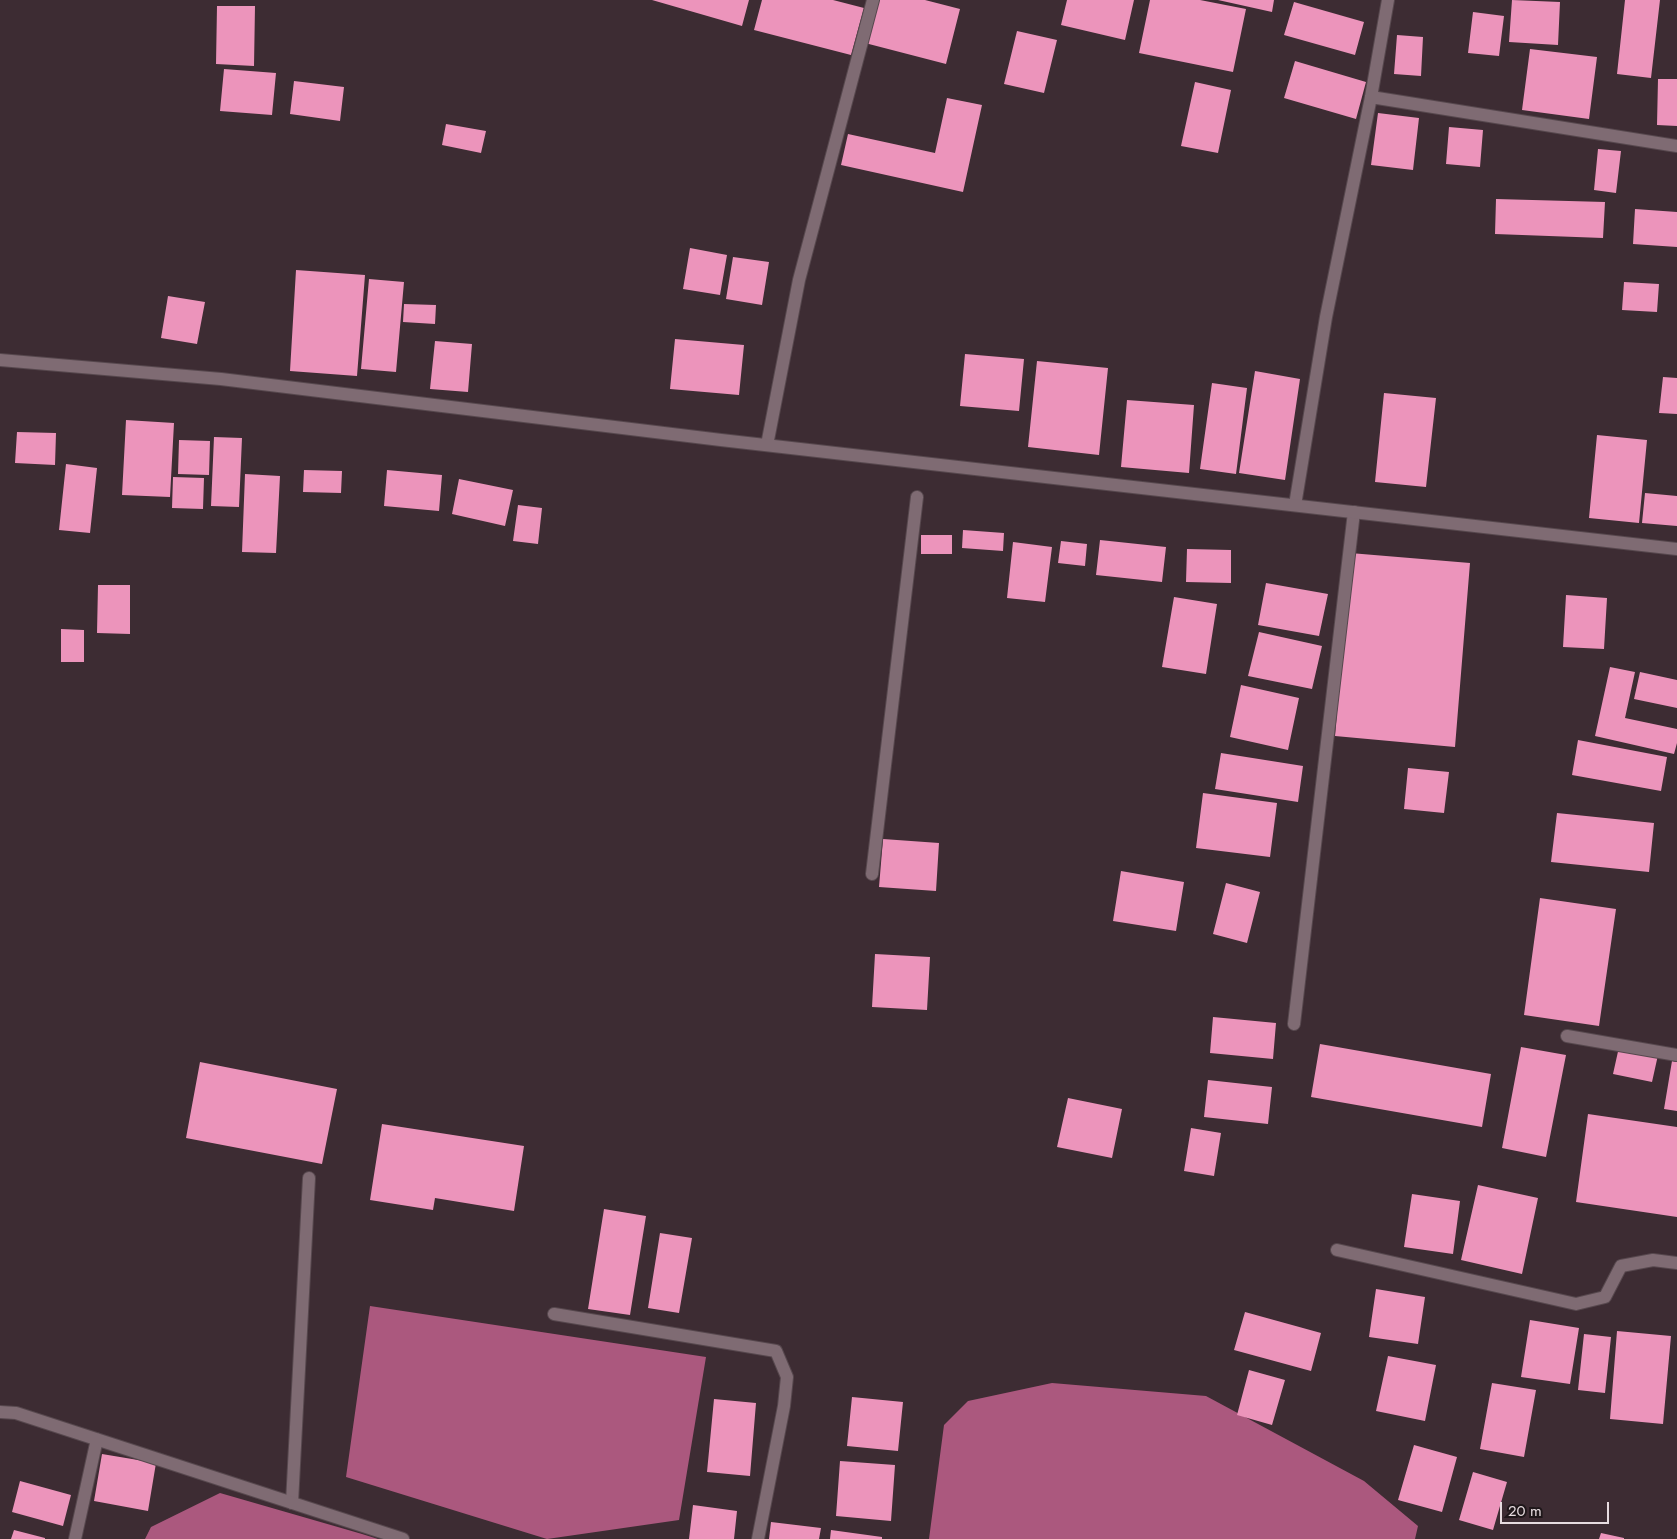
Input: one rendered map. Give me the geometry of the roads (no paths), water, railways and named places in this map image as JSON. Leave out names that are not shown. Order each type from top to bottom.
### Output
[{"type":"street","points":[[766,445],[799,280],[873,0]]},
{"type":"street","points":[[1295,505],[1326,317],[1372,97],[1388,0]]},
{"type":"street","points":[[1372,97],[1677,146]]},
{"type":"street","points":[[0,360],[221,379],[766,445],[1677,550]]},
{"type":"street","points":[[872,874],[918,497]]},
{"type":"street","points":[[1294,1024],[1354,512]]},
{"type":"street","points":[[1567,1036],[1677,1055]]},
{"type":"street","points":[[292,1503],[309,1178]]},
{"type":"street","points":[[1337,1250],[1576,1304],[1605,1296],[1621,1266],[1653,1260],[1677,1263]]},
{"type":"street","points":[[554,1314],[776,1351],[787,1377],[784,1406],[758,1539]]},
{"type":"street","points":[[0,1412],[16,1413],[403,1539]]},
{"type":"street","points":[[75,1539],[97,1439]]}]
